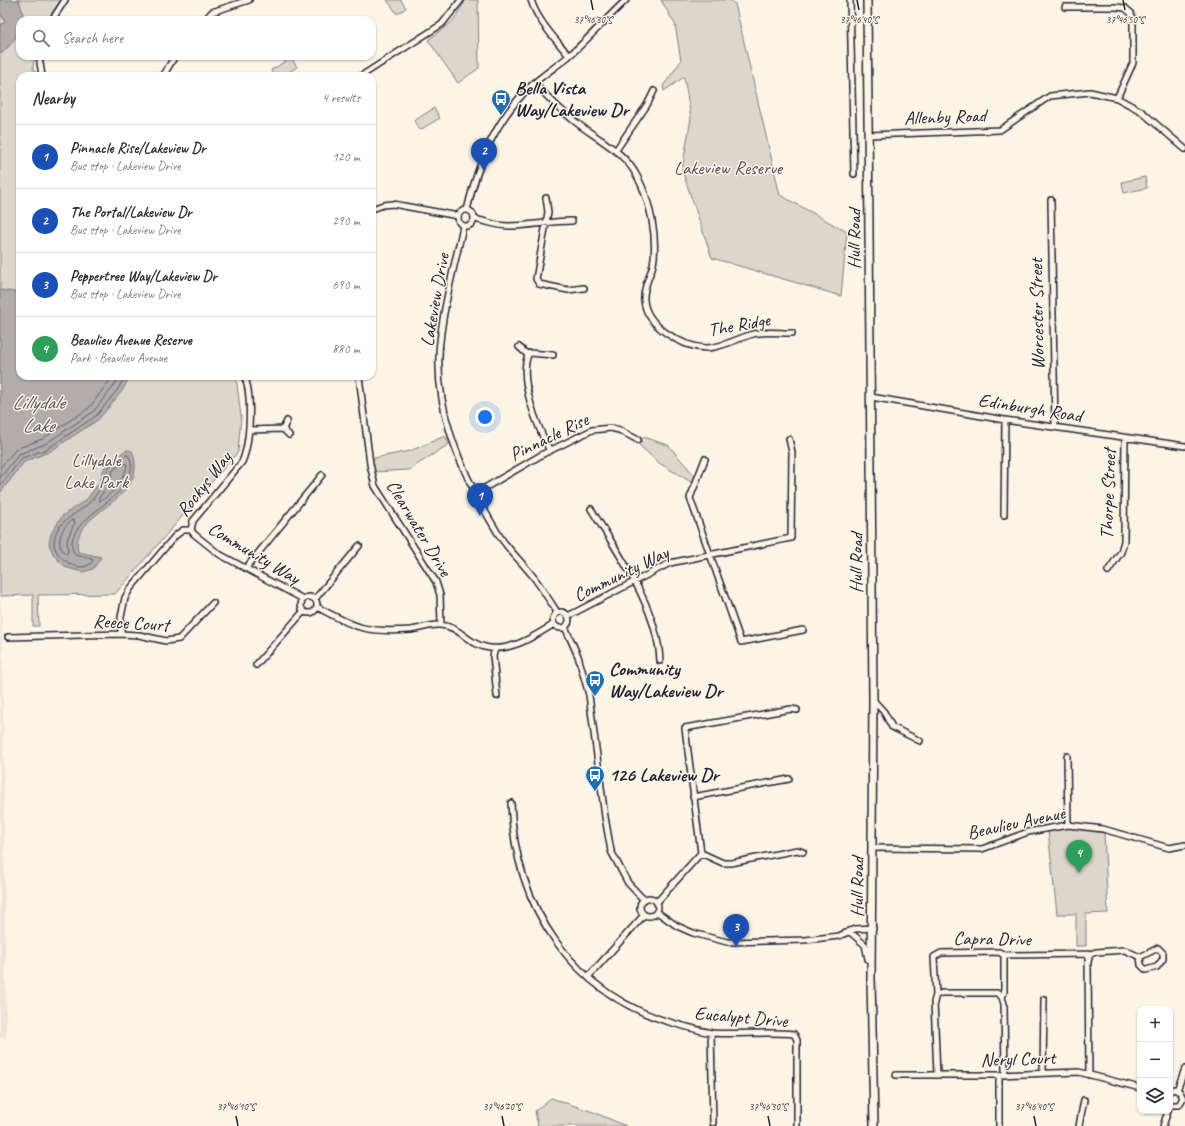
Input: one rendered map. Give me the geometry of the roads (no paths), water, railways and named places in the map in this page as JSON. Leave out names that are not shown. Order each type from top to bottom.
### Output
[{"type":"main road","name":"Hull Road","points":[[867,0],[873,700],[872,978],[874,1126]]},
{"type":"street","points":[[55,16],[65,0]]},
{"type":"street","points":[[208,16],[212,12],[249,0]]},
{"type":"street","points":[[367,72],[442,24],[461,0]]},
{"type":"street","points":[[531,0],[542,23],[569,56]]},
{"type":"street","points":[[467,210],[477,172],[493,135],[510,109],[534,83],[569,56],[626,0]]},
{"type":"street","points":[[850,0],[854,174]]},
{"type":"street","points":[[1065,7],[1116,6],[1125,8],[1131,13],[1133,22],[1133,63],[1117,98]]},
{"type":"street","points":[[40,60],[41,72]]},
{"type":"street","points":[[165,72],[173,60]]},
{"type":"street","name":"The Ridge","points":[[534,83],[571,119],[616,150],[626,159],[637,176],[649,212],[654,246],[653,264],[644,299],[646,310],[651,321],[678,339],[693,345],[707,348],[755,334],[792,333]]},
{"type":"street","points":[[616,150],[647,105],[654,91]]},
{"type":"street","name":"Allenby Road","points":[[869,135],[1000,130],[1050,96],[1090,92],[1117,98],[1141,111],[1185,149]]},
{"type":"street","points":[[546,198],[548,212],[536,279],[539,284],[568,290],[584,288]]},
{"type":"street","name":"Worcester Street","points":[[1051,200],[1055,427]]},
{"type":"street","points":[[376,208],[393,204],[458,216]]},
{"type":"street","points":[[467,210],[472,212],[474,219],[470,226],[464,226],[458,222],[458,216],[462,211],[467,210]]},
{"type":"street","points":[[474,219],[506,226],[546,224],[554,221],[572,220]]},
{"type":"street","name":"Lakeview Drive","points":[[464,226],[441,332],[441,384],[449,433],[467,478],[507,547],[535,578],[557,612]]},
{"type":"street","points":[[519,347],[528,355]]},
{"type":"street","points":[[528,355],[530,353],[553,355]]},
{"type":"street","points":[[528,355],[526,366],[529,396],[539,429],[550,451]]},
{"type":"street","name":"Rockys Way","points":[[121,634],[122,608],[130,589],[175,536],[183,530],[191,530],[193,521],[242,462],[246,452],[249,430],[245,380]]},
{"type":"street","name":"Clearwater Drive","points":[[360,380],[372,476],[381,496],[436,582],[440,595],[441,625]]},
{"type":"street","name":"Edinburgh Road","points":[[871,397],[1005,420],[1185,446]]},
{"type":"street","points":[[1004,515],[1005,420]]},
{"type":"street","points":[[283,429],[287,421]]},
{"type":"street","name":"Pinnacle Rise","points":[[476,493],[581,434],[602,428],[619,430],[638,440]]},
{"type":"street","points":[[249,430],[283,429],[289,435]]},
{"type":"street","name":"Thorpe Street","points":[[1108,571],[1121,552],[1124,541],[1125,438]]},
{"type":"street","name":"Community Way","points":[[568,616],[633,581],[670,564],[791,538],[792,452],[789,440]]},
{"type":"street","points":[[705,459],[690,498],[741,642],[803,630]]},
{"type":"street","points":[[246,568],[322,475]]},
{"type":"street","points":[[591,509],[633,581],[651,616],[657,634],[660,661]]},
{"type":"street","name":"Community Way","points":[[191,530],[211,548],[303,600]]},
{"type":"street","points":[[315,599],[359,546]]},
{"type":"street","points":[[303,612],[301,608],[303,600],[311,597],[315,599]]},
{"type":"street","points":[[303,612],[309,614],[314,612],[317,607],[315,599]]},
{"type":"street","name":"Reece Court","points":[[8,637],[121,634],[139,635],[166,641],[179,639],[213,603]]},
{"type":"street","points":[[317,607],[351,625],[369,630],[412,630],[441,625],[454,628],[480,646],[495,649],[506,648],[532,638],[554,624]]},
{"type":"street","points":[[256,665],[303,612]]},
{"type":"street","points":[[557,612],[564,612],[568,616],[569,622],[565,627],[559,628],[554,624],[553,618],[557,612]]},
{"type":"street","points":[[565,627],[578,656],[589,695],[605,818],[612,851],[628,883],[644,900]]},
{"type":"street","points":[[495,649],[493,656],[497,696]]},
{"type":"street","points":[[873,700],[884,712],[892,727],[920,740]]},
{"type":"street","points":[[701,853],[693,797],[686,728],[791,709],[797,710]]},
{"type":"street","points":[[1067,756],[1068,825]]},
{"type":"street","points":[[693,797],[789,779]]},
{"type":"street","name":"Eucalypt Drive","points":[[511,803],[512,823],[518,860],[530,894],[541,918],[559,946],[602,990],[639,1011],[660,1020],[712,1033],[794,1034],[797,1040],[797,1126]]},
{"type":"street","name":"Beaulieu Avenue","points":[[873,848],[982,849],[1028,832],[1068,825],[1102,829],[1169,848],[1185,845]]},
{"type":"street","points":[[701,853],[723,863],[732,863],[797,850],[803,852]]},
{"type":"street","points":[[644,915],[653,916],[657,912],[657,902],[701,853]]},
{"type":"street","points":[[644,915],[640,908],[644,900],[649,898],[657,902]]},
{"type":"street","points":[[657,912],[677,926],[693,933],[726,942],[805,940],[839,936],[855,929],[873,928]]},
{"type":"street","points":[[588,977],[644,915]]},
{"type":"street","points":[[849,931],[860,940],[867,949],[868,969],[872,978]]},
{"type":"street","points":[[1158,948],[1164,956],[1157,967],[1148,970],[1143,968],[1140,957],[1158,948]]},
{"type":"street","name":"Capra Drive","points":[[936,995],[934,961],[938,953],[999,952],[1004,955],[1090,954],[1096,952],[1125,950],[1140,957]]},
{"type":"street","points":[[1089,1075],[1088,962],[1090,954]]},
{"type":"street","points":[[1002,997],[1004,994],[1004,955]]},
{"type":"street","points":[[937,1075],[934,1002],[936,995],[942,993],[997,993],[1002,997],[1004,1004],[1005,1075]]},
{"type":"street","points":[[1043,1073],[1044,1000]]},
{"type":"street","points":[[712,1033],[712,1123]]},
{"type":"street","points":[[1177,1090],[1185,1069]]},
{"type":"street","name":"Neryl Court","points":[[896,1075],[1005,1075],[1079,1072],[1137,1087]]},
{"type":"street","points":[[999,1075],[999,1126]]},
{"type":"street","points":[[1173,1091],[1177,1090]]},
{"type":"street","points":[[1173,1106],[1179,1105],[1184,1099],[1177,1090]]},
{"type":"street","points":[[1080,1126],[1084,1100]]},
{"type":"street","points":[[1162,1126],[1167,1114]]},
{"type":"water","points":[[0,0],[19,0],[24,16],[16,16],[16,36],[2,53],[0,52],[0,25],[5,22],[0,13]]},
{"type":"water","name":"Lillydale Lake","points":[[0,290],[16,292],[16,380],[128,380],[122,391],[99,419],[49,452],[24,462],[0,493]]},
{"type":"water","points":[[127,450],[132,451],[135,468],[131,482],[121,494],[85,526],[78,538],[78,552],[101,557],[93,569],[83,572],[67,568],[54,556],[49,544],[51,534],[62,516],[87,499],[99,483],[106,463]]},
{"type":"place","name":"Bella Vista Way/Lakeview Dr","points":[[501,116]]},
{"type":"place","name":"The Portal/Lakeview Dr","points":[[484,171]]},
{"type":"place","name":"Pinnacle Rise/Lakeview Dr","points":[[480,516]]},
{"type":"place","name":"Community Way/Lakeview Dr","points":[[595,697]]},
{"type":"place","name":"126 Lakeview Dr","points":[[595,792]]},
{"type":"place","name":"Beaulieu Avenue Reserve","points":[[1079,873]]},
{"type":"place","name":"Peppertree Way/Lakeview Dr","points":[[736,947]]},
{"type":"park label","name":"Lakeview Reserve","points":[[728,168]]},
{"type":"park label","name":"Lillydale Lake Park","points":[[96,471]]}]
